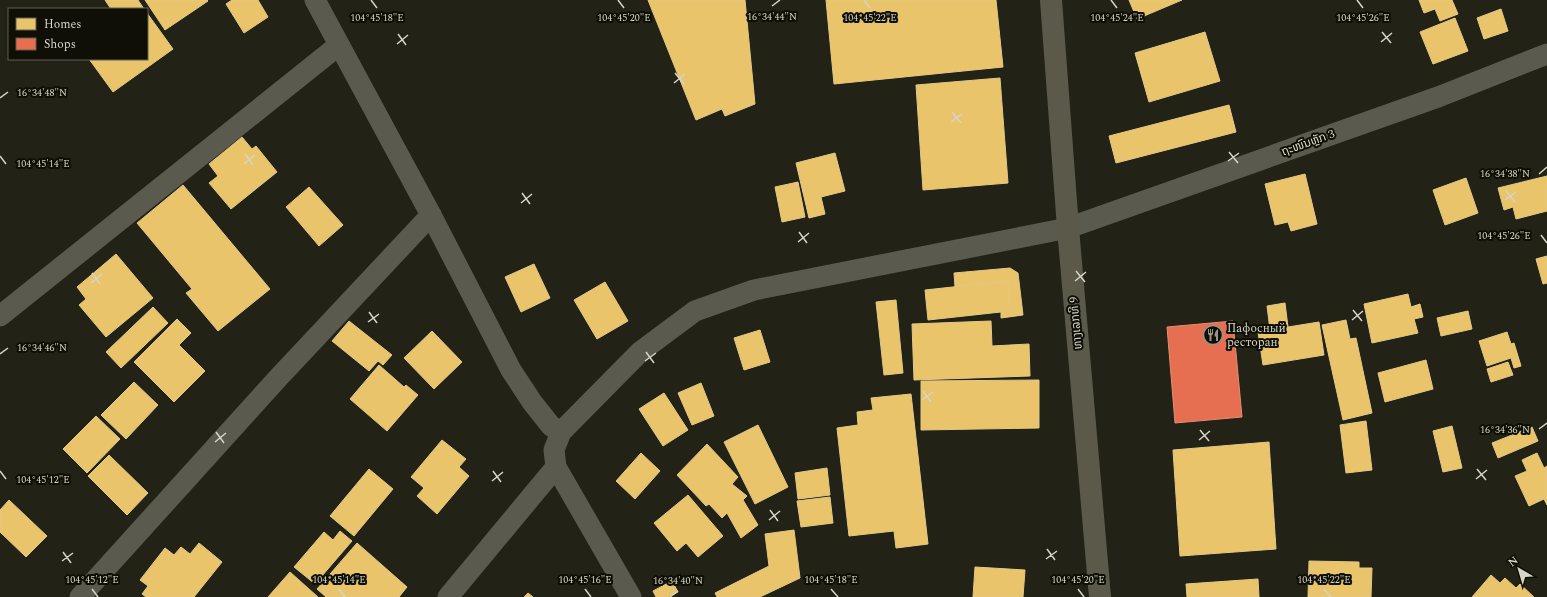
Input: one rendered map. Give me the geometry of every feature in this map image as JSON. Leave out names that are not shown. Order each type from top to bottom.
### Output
[{"type":"main road","name":"ທາງເລກທີ 9","points":[[1051,0],[1068,228],[1100,597]]},
{"type":"street","points":[[315,0],[431,215],[511,370],[532,402],[551,426],[561,432],[554,450],[556,466],[631,597]]},
{"type":"street","points":[[0,316],[339,45]]},
{"type":"street","name":"ຖະໜົນຫຼັກ 3","points":[[561,432],[640,352],[695,311],[754,290],[1068,228],[1438,97],[1547,54]]},
{"type":"street","points":[[80,597],[278,377],[431,215]]},
{"type":"street","points":[[448,597],[556,466]]},
{"type":"building: Homes","points":[[105,0],[138,0],[143,8],[110,8]]},
{"type":"building: Homes","points":[[145,0],[207,0],[208,1],[165,30]]},
{"type":"building: Homes","points":[[232,0],[258,0],[268,17],[244,33],[226,4]]},
{"type":"building: Homes","points":[[648,0],[745,0],[755,104],[725,116],[722,109],[696,120]]},
{"type":"building: Homes","points":[[826,0],[996,0],[1003,67],[834,84]]},
{"type":"building: Homes","points":[[1129,0],[1182,0],[1137,19]]},
{"type":"building: Homes","points":[[1419,0],[1452,0],[1458,14],[1440,21],[1435,9],[1424,13]]},
{"type":"building: Homes","points":[[1501,9],[1508,31],[1484,39],[1477,18]]},
{"type":"building: Homes","points":[[148,14],[173,49],[113,92],[90,60],[148,60]]},
{"type":"building: Homes","points":[[1455,18],[1468,51],[1433,64],[1420,32]]},
{"type":"building: Homes","points":[[1205,32],[1220,81],[1149,102],[1135,53]]},
{"type":"building: Homes","points":[[1000,78],[1008,183],[923,190],[916,85]]},
{"type":"building: Homes","points":[[1229,105],[1236,132],[1116,163],[1109,136]]},
{"type":"building: Homes","points":[[242,137],[252,149],[256,146],[277,172],[231,209],[209,183],[218,176],[209,164]]},
{"type":"building: Homes","points":[[835,153],[845,191],[821,197],[825,214],[809,218],[796,163]]},
{"type":"building: Homes","points":[[1305,174],[1317,224],[1291,231],[1288,222],[1275,225],[1265,184]]},
{"type":"building: Homes","points":[[1547,176],[1547,211],[1516,219],[1513,207],[1504,210],[1498,188]]},
{"type":"building: Homes","points":[[1466,178],[1478,213],[1445,225],[1433,190]]},
{"type":"building: Homes","points":[[798,182],[805,217],[782,222],[775,187]]},
{"type":"building: Homes","points":[[183,185],[270,289],[218,331],[186,293],[192,289],[137,223]]},
{"type":"building: Homes","points":[[309,187],[343,225],[319,246],[286,207]]},
{"type":"building: Homes","points":[[116,254],[153,298],[106,337],[79,305],[86,299],[77,287]]},
{"type":"building: Homes","points":[[1547,256],[1547,283],[1543,284],[1536,259]]},
{"type":"building: Homes","points":[[534,264],[550,298],[521,312],[505,277]]},
{"type":"building: Homes","points":[[1010,268],[1018,273],[1023,315],[1001,318],[1001,312],[1010,311],[1008,281],[955,287],[954,273]]},
{"type":"building: Homes","points":[[1008,281],[1010,311],[928,320],[925,290]]},
{"type":"building: Homes","points":[[605,282],[628,321],[597,339],[574,300]]},
{"type":"building: Homes","points":[[1408,294],[1411,307],[1420,304],[1423,317],[1414,319],[1418,333],[1372,343],[1364,304]]},
{"type":"building: Homes","points":[[896,300],[903,373],[884,375],[876,302]]},
{"type":"building: Homes","points":[[1285,303],[1288,327],[1319,322],[1324,355],[1263,365],[1258,332],[1270,330],[1267,306]]},
{"type":"building: Homes","points":[[153,307],[168,323],[121,368],[106,352]]},
{"type":"building: Homes","points":[[1468,311],[1472,329],[1441,336],[1437,318]]},
{"type":"building: Homes","points":[[177,319],[191,333],[179,345],[205,371],[174,402],[134,362]]},
{"type":"building: Homes","points":[[1346,320],[1350,339],[1356,338],[1372,413],[1343,420],[1322,325]]},
{"type":"building: Homes","points":[[349,321],[392,355],[383,365],[378,361],[369,371],[332,341]]},
{"type":"building: Homes","points":[[991,321],[992,346],[1029,344],[1030,376],[914,380],[912,324]]},
{"type":"building: Homes","points":[[760,330],[770,362],[744,370],[734,338]]},
{"type":"building: Homes","points":[[432,331],[462,362],[434,389],[404,358]]},
{"type":"building: Homes","points":[[1507,332],[1511,344],[1514,343],[1521,366],[1514,368],[1511,358],[1487,366],[1479,341]]},
{"type":"building: Homes","points":[[1426,360],[1433,389],[1385,402],[1378,373]]},
{"type":"building: Homes","points":[[1508,362],[1513,375],[1491,382],[1487,369]]},
{"type":"building: Homes","points":[[379,365],[404,387],[406,385],[418,395],[387,431],[350,399]]},
{"type":"building: Homes","points":[[1039,380],[1039,428],[921,430],[921,381]]},
{"type":"building: Homes","points":[[134,382],[158,405],[126,439],[101,415]]},
{"type":"building: Homes","points":[[701,383],[714,416],[692,425],[678,393]]},
{"type":"building: Homes","points":[[664,393],[688,430],[663,446],[639,409]]},
{"type":"building: Homes","points":[[911,394],[928,544],[896,548],[894,531],[849,536],[837,428],[858,425],[857,412],[873,410],[871,398]]},
{"type":"building: Homes","points":[[96,416],[120,439],[87,473],[63,449]]},
{"type":"building: Homes","points":[[1366,421],[1372,470],[1346,473],[1340,425]]},
{"type":"building: Homes","points":[[758,425],[788,487],[755,504],[724,442]]},
{"type":"building: Homes","points":[[1452,426],[1462,468],[1443,472],[1433,431]]},
{"type":"building: Homes","points":[[1532,427],[1538,441],[1498,458],[1492,443]]},
{"type":"building: Homes","points":[[442,440],[466,459],[459,467],[469,476],[437,514],[417,496],[424,488],[411,477]]},
{"type":"building: Homes","points":[[1269,442],[1276,549],[1180,556],[1173,450]]},
{"type":"building: Homes","points":[[707,444],[738,477],[732,484],[747,496],[743,500],[758,525],[741,538],[727,513],[722,518],[709,504],[706,506],[677,475]]},
{"type":"building: Homes","points":[[641,453],[660,471],[635,499],[616,481]]},
{"type":"building: Homes","points":[[1537,453],[1544,468],[1547,466],[1547,505],[1544,499],[1529,506],[1515,476],[1527,471],[1522,460]]},
{"type":"building: Homes","points":[[109,455],[148,493],[127,515],[88,476]]},
{"type":"building: Homes","points":[[827,468],[830,495],[798,499],[795,473]]},
{"type":"building: Homes","points":[[369,469],[393,489],[354,536],[330,516]]},
{"type":"building: Homes","points":[[688,495],[723,536],[698,557],[686,543],[677,551],[654,523]]},
{"type":"building: Homes","points":[[830,497],[833,523],[801,527],[797,501]]},
{"type":"building: Homes","points":[[9,500],[47,536],[26,557],[0,532],[0,510]]},
{"type":"building: Homes","points":[[794,530],[800,578],[760,597],[717,597],[715,593],[769,566],[765,534]]},
{"type":"building: Homes","points":[[340,531],[352,541],[315,584],[294,567],[324,532],[333,540]]},
{"type":"building: Homes","points":[[199,543],[222,562],[194,597],[146,597],[142,594],[148,586],[140,580],[165,548],[174,555],[181,547],[190,554]]},
{"type":"building: Homes","points":[[357,543],[407,587],[399,597],[326,597],[317,589]]},
{"type":"building: Homes","points":[[1309,561],[1359,562],[1359,568],[1372,568],[1371,597],[1308,597]]},
{"type":"building: Homes","points":[[975,567],[1025,570],[1023,597],[973,597]]},
{"type":"building: Homes","points":[[290,572],[318,597],[268,597]]},
{"type":"building: Homes","points":[[1491,575],[1500,583],[1505,578],[1516,588],[1520,584],[1534,597],[1472,597]]},
{"type":"building: Homes","points":[[1258,579],[1259,597],[1187,597],[1186,584]]},
{"type":"building: Homes","points":[[672,581],[678,592],[668,597],[656,597],[653,591]]},
{"type":"building: Homes","points":[[528,593],[533,597],[524,597]]},
{"type":"building: Shops","points":[[1233,321],[1242,417],[1175,423],[1167,327]]},
{"type":"place","name":"Пафосный ресторан","points":[[1213,335]]}]
